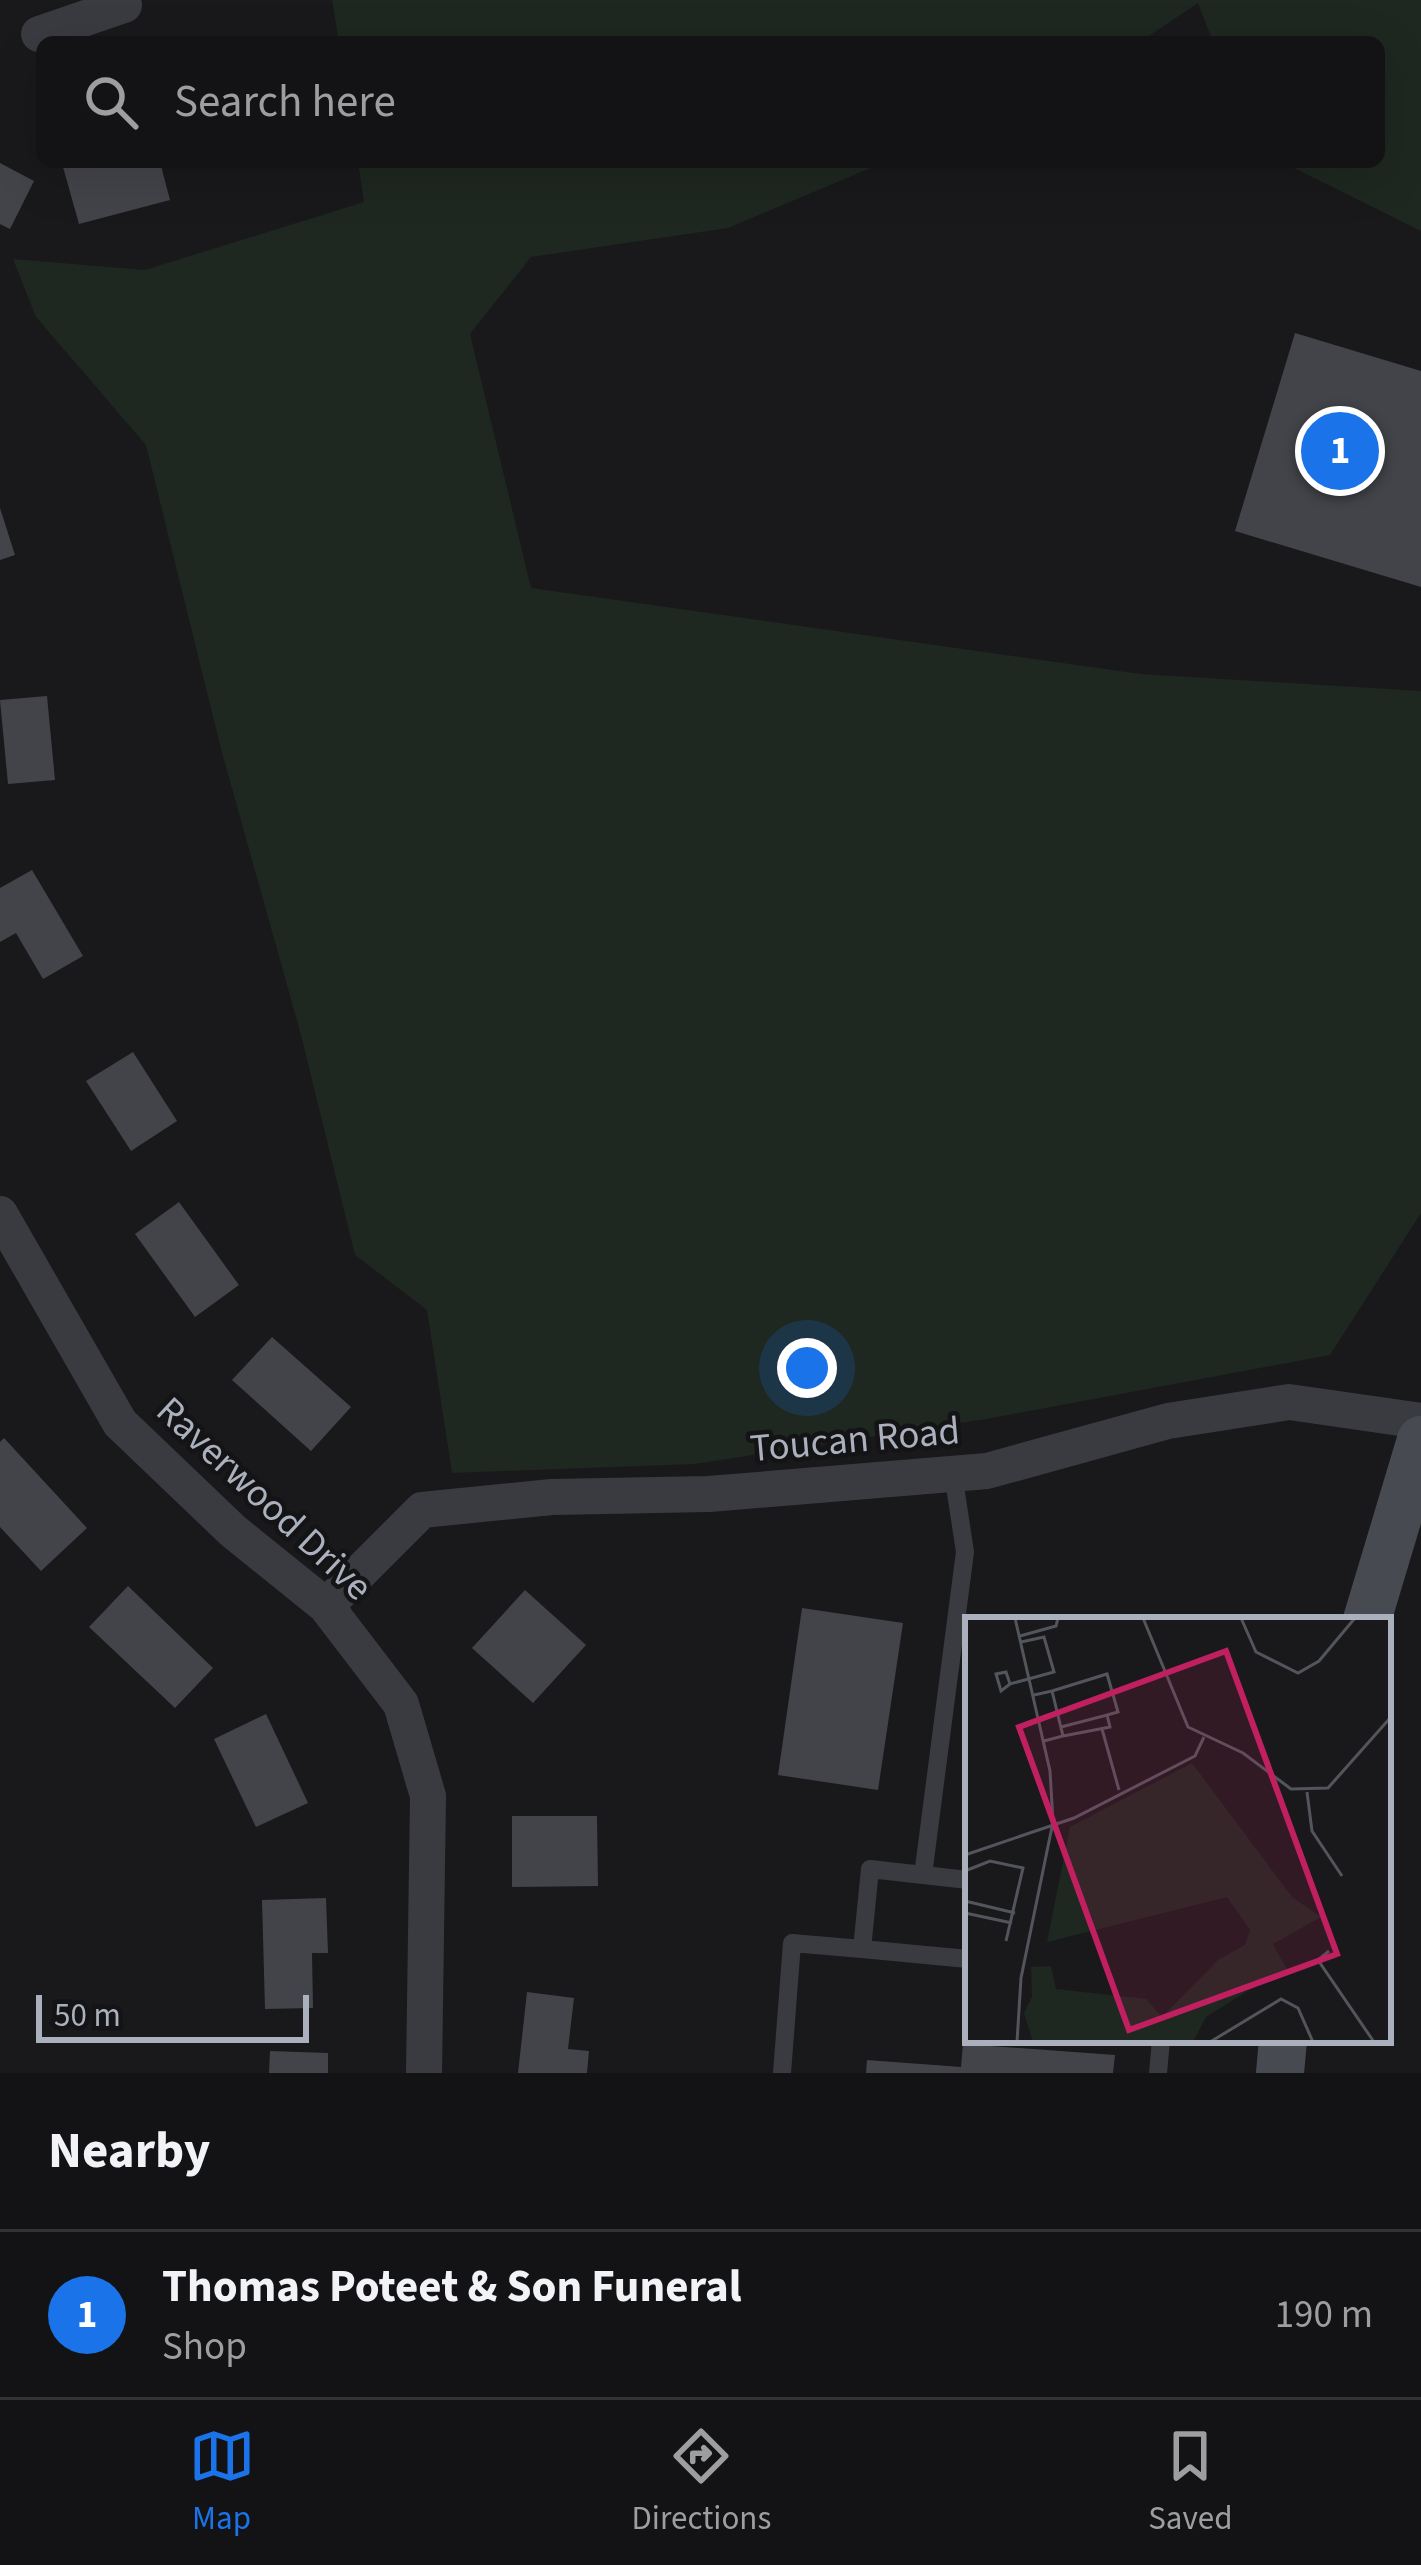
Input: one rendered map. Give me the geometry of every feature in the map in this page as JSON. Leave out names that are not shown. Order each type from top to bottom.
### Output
[{"type":"main road","points":[[1367,1617],[1421,1440]]},
{"type":"main road","points":[[1280,2073],[1283,2043]]},
{"type":"street","points":[[39,34],[124,5],[123,0]]},
{"type":"street","name":"Raverwood Drive","points":[[0,1214],[120,1423],[233,1532],[326,1606],[401,1704],[428,1796],[424,2073]]},
{"type":"street","name":"Toucan Road","points":[[326,1606],[422,1510],[552,1497],[709,1494],[988,1471],[1168,1421],[1289,1402],[1421,1421]]},
{"type":"lane","points":[[923,1875],[964,1552],[953,1473]]},
{"type":"lane","points":[[862,1949],[870,1869],[965,1880]]},
{"type":"lane","points":[[782,2073],[792,1943],[965,1959]]},
{"type":"lane","points":[[1158,2073],[1161,2043]]},
{"type":"shaded area","points":[[332,0],[1421,0],[1421,231],[1294,168],[1385,168],[1385,36],[1211,36],[1198,3],[1149,36],[338,36]]},
{"type":"shaded area","points":[[359,168],[871,168],[728,228],[531,257],[470,334],[531,588],[1141,674],[1421,691],[1421,1213],[1330,1355],[986,1419],[695,1464],[452,1473],[427,1310],[355,1255],[146,445],[36,317],[13,259],[145,270],[364,202]]},
{"type":"building","points":[[0,163],[34,181],[10,229],[0,224]]},
{"type":"building","points":[[63,168],[162,168],[170,200],[79,224]]},
{"type":"building","points":[[1295,333],[1421,371],[1421,587],[1235,531]]},
{"type":"building","points":[[0,508],[15,555],[0,560]]},
{"type":"building","points":[[47,696],[55,780],[8,784],[0,700]]},
{"type":"building","points":[[32,870],[83,956],[43,979],[16,933],[0,942],[0,888]]},
{"type":"building","points":[[133,1052],[177,1121],[131,1151],[86,1081]]},
{"type":"building","points":[[179,1202],[239,1285],[195,1317],[135,1234]]},
{"type":"building","points":[[272,1337],[351,1407],[311,1451],[232,1380]]},
{"type":"building","points":[[4,1438],[87,1528],[41,1571],[0,1527],[0,1442]]},
{"type":"building","points":[[128,1586],[213,1668],[175,1708],[89,1627]]},
{"type":"building","points":[[525,1590],[586,1645],[533,1703],[472,1648]]},
{"type":"building","points":[[802,1608],[903,1623],[878,1790],[778,1775]]},
{"type":"building","points":[[266,1714],[308,1803],[256,1827],[214,1739]]},
{"type":"building","points":[[512,1816],[597,1816],[598,1886],[512,1887]]},
{"type":"building","points":[[326,1898],[328,1953],[312,1953],[313,2008],[265,2009],[262,1900]]},
{"type":"building","points":[[527,1992],[574,1998],[568,2049],[589,2051],[587,2073],[518,2073]]},
{"type":"building","points":[[963,2044],[1115,2055],[1113,2073],[866,2073],[867,2060],[961,2067]]},
{"type":"building","points":[[270,2051],[328,2053],[328,2073],[269,2073]]},
{"type":"place","name":"Thomas Poteet & Son Funeral","points":[[1340,451]]}]
